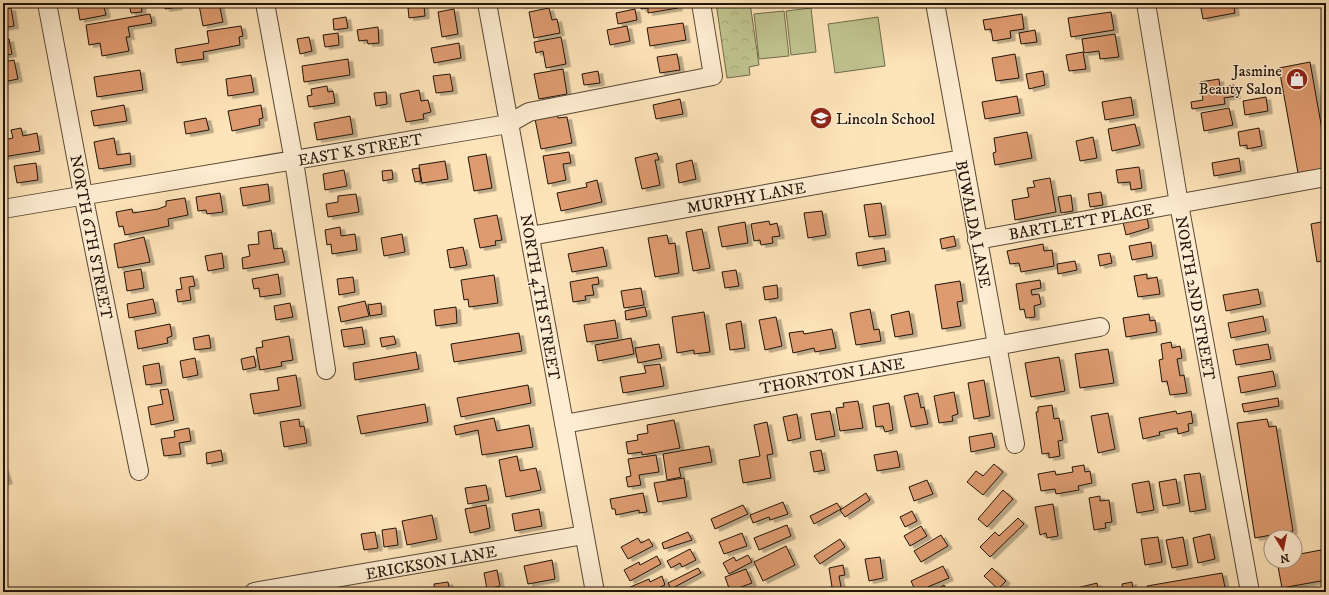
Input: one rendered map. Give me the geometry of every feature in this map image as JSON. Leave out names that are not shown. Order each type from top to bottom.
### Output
[{"type":"street","name":"NORTH 6TH STREET","points":[[48,3],[83,194],[139,471]]},
{"type":"street","points":[[265,3],[294,161],[326,370]]},
{"type":"street","name":"NORTH 4TH STREET","points":[[487,3],[594,592]]},
{"type":"street","name":"EAST K STREET","points":[[3,209],[83,194],[294,161],[508,124],[529,112],[713,76],[701,3]]},
{"type":"street","name":"BUWALDA LANE","points":[[935,3],[962,159],[1015,444]]},
{"type":"street","name":"NORTH 2ND STREET","points":[[1146,3],[1179,204],[1250,592]]},
{"type":"street","name":"MURPHY LANE","points":[[530,236],[962,159]]},
{"type":"street","name":"BARTLETT PLACE","points":[[977,240],[1326,177]]},
{"type":"street","name":"THORNTON LANE","points":[[564,424],[1100,327]]},
{"type":"street","name":"ERICKSON LANE","points":[[254,592],[584,535]]},
{"type":"green space","points":[[716,3],[750,3],[759,65],[749,67],[750,75],[727,78]]},
{"type":"green space","points":[[811,8],[816,52],[791,55],[786,11]]},
{"type":"green space","points":[[784,11],[789,56],[759,59],[754,14]]},
{"type":"green space","points":[[878,17],[885,66],[835,73],[828,24]]},
{"type":"building","points":[[77,3],[103,3],[106,15],[80,20]]},
{"type":"building","points":[[141,3],[142,12],[131,13],[129,4]]},
{"type":"building","points":[[164,3],[178,3],[178,7],[165,9]]},
{"type":"building","points":[[219,3],[223,22],[203,26],[199,5]]},
{"type":"building","points":[[520,3],[538,3],[521,6]]},
{"type":"building","points":[[640,3],[677,3],[678,8],[648,13],[648,8],[641,9]]},
{"type":"building","points":[[1200,3],[1233,3],[1235,13],[1203,19]]},
{"type":"building","points":[[424,5],[425,16],[409,18],[408,8]]},
{"type":"building","points":[[11,8],[14,26],[3,28],[3,9]]},
{"type":"building","points":[[549,8],[552,20],[557,19],[560,33],[534,38],[529,12]]},
{"type":"building","points":[[454,9],[458,34],[442,37],[438,12]]},
{"type":"building","points":[[635,9],[637,20],[618,24],[616,13]]},
{"type":"building","points":[[1111,12],[1114,30],[1071,37],[1068,18]]},
{"type":"building","points":[[150,14],[152,23],[128,27],[130,37],[126,37],[129,51],[102,56],[100,43],[89,45],[86,25]]},
{"type":"building","points":[[1022,14],[1024,29],[1010,31],[1011,38],[993,41],[991,29],[985,30],[983,20]]},
{"type":"building","points":[[346,17],[348,28],[334,30],[333,19]]},
{"type":"building","points":[[683,23],[686,40],[650,46],[647,28]]},
{"type":"building","points":[[241,26],[243,36],[239,37],[240,45],[203,52],[204,59],[177,63],[175,49],[209,43],[207,31]]},
{"type":"building","points":[[627,26],[630,41],[610,45],[607,30]]},
{"type":"building","points":[[378,27],[379,43],[368,44],[367,40],[359,41],[357,30]]},
{"type":"building","points":[[1035,30],[1037,42],[1021,44],[1019,33]]},
{"type":"building","points":[[338,33],[339,45],[325,47],[323,35]]},
{"type":"building","points":[[1115,34],[1119,57],[1100,59],[1099,51],[1084,53],[1082,39]]},
{"type":"building","points":[[309,37],[312,51],[300,54],[297,39]]},
{"type":"building","points":[[561,37],[566,64],[546,68],[543,51],[536,53],[534,42]]},
{"type":"building","points":[[9,39],[12,54],[3,56],[3,40]]},
{"type":"building","points":[[459,43],[461,58],[434,63],[431,48]]},
{"type":"building","points":[[1083,52],[1086,69],[1069,71],[1066,55]]},
{"type":"building","points":[[677,54],[680,70],[660,73],[657,57]]},
{"type":"building","points":[[1015,54],[1019,78],[996,81],[992,58]]},
{"type":"building","points":[[348,59],[350,75],[304,82],[302,66]]},
{"type":"building","points":[[14,60],[18,79],[3,82],[3,62]]},
{"type":"building","points":[[1310,62],[1326,152],[1326,168],[1298,173],[1279,68]]},
{"type":"building","points":[[563,69],[567,94],[539,99],[534,74]]},
{"type":"building","points":[[140,70],[143,90],[97,97],[94,77]]},
{"type":"building","points":[[598,71],[600,83],[584,85],[582,74]]},
{"type":"building","points":[[1043,71],[1045,85],[1029,89],[1026,74]]},
{"type":"building","points":[[450,74],[453,91],[436,93],[433,76]]},
{"type":"building","points":[[251,75],[254,92],[228,96],[226,79]]},
{"type":"building","points":[[1219,79],[1220,88],[1234,85],[1236,96],[1224,98],[1225,104],[1192,109],[1191,102],[1203,100],[1200,82]]},
{"type":"building","points":[[327,86],[328,92],[333,91],[335,103],[309,107],[307,96],[312,95],[311,89]]},
{"type":"building","points":[[419,90],[421,101],[428,100],[431,112],[423,114],[424,119],[406,122],[400,94]]},
{"type":"building","points":[[386,92],[387,104],[376,106],[374,93]]},
{"type":"building","points":[[1017,96],[1020,113],[985,119],[982,102]]},
{"type":"building","points":[[1131,97],[1134,115],[1105,120],[1102,102]]},
{"type":"building","points":[[1266,97],[1268,111],[1245,115],[1243,101]]},
{"type":"building","points":[[680,99],[683,114],[656,119],[653,105]]},
{"type":"building","points":[[124,105],[127,121],[94,126],[91,111]]},
{"type":"building","points":[[261,105],[263,118],[259,119],[260,125],[232,131],[228,111]]},
{"type":"building","points":[[1229,108],[1233,125],[1204,131],[1201,113]]},
{"type":"building","points":[[557,115],[558,118],[567,117],[572,143],[541,149],[535,119]]},
{"type":"building","points":[[350,116],[353,134],[317,140],[314,123]]},
{"type":"building","points":[[206,118],[209,130],[186,134],[184,122]]},
{"type":"building","points":[[1135,124],[1140,145],[1112,151],[1108,129]]},
{"type":"building","points":[[21,128],[23,136],[37,133],[40,151],[3,157],[3,140],[13,138],[11,130]]},
{"type":"building","points":[[1259,128],[1262,146],[1247,149],[1247,145],[1240,146],[1238,132]]},
{"type":"building","points":[[1027,132],[1032,158],[995,165],[993,153],[996,152],[994,138]]},
{"type":"building","points":[[1093,137],[1097,158],[1080,161],[1076,141]]},
{"type":"building","points":[[114,138],[117,155],[130,153],[131,164],[99,169],[94,142]]},
{"type":"building","points":[[569,152],[571,163],[563,164],[566,180],[548,184],[543,156]]},
{"type":"building","points":[[657,153],[659,160],[655,160],[660,185],[642,189],[635,158]]},
{"type":"building","points":[[486,154],[492,188],[474,191],[468,157]]},
{"type":"building","points":[[1239,158],[1241,171],[1214,176],[1212,163]]},
{"type":"building","points":[[692,160],[696,179],[679,183],[676,164]]},
{"type":"building","points":[[445,161],[448,179],[422,183],[419,165]]},
{"type":"building","points":[[36,163],[38,180],[17,183],[14,166]]},
{"type":"building","points":[[1139,167],[1142,188],[1131,190],[1130,182],[1118,183],[1116,170]]},
{"type":"building","points":[[419,168],[421,181],[415,182],[412,169]]},
{"type":"building","points":[[344,170],[347,186],[325,190],[323,174]]},
{"type":"building","points":[[392,170],[393,179],[383,181],[382,171]]},
{"type":"building","points":[[1050,178],[1056,212],[1015,220],[1012,200],[1029,197],[1027,188],[1035,187],[1033,181]]},
{"type":"building","points":[[597,180],[602,202],[561,211],[557,193],[587,187],[586,183]]},
{"type":"building","points":[[268,184],[270,201],[243,206],[240,188]]},
{"type":"building","points":[[1101,192],[1103,205],[1090,207],[1088,194]]},
{"type":"building","points":[[220,193],[223,212],[207,214],[206,210],[198,211],[196,197]]},
{"type":"building","points":[[356,194],[359,212],[328,217],[326,204],[338,202],[338,196]]},
{"type":"building","points":[[1071,195],[1073,211],[1061,213],[1058,197]]},
{"type":"building","points":[[185,198],[188,215],[168,219],[169,226],[125,235],[123,226],[119,227],[116,212],[132,209],[133,213],[158,209],[166,206],[166,201]]},
{"type":"building","points":[[881,203],[886,235],[869,237],[864,205]]},
{"type":"building","points":[[822,211],[826,235],[808,238],[804,213]]},
{"type":"building","points":[[497,215],[502,240],[495,241],[496,245],[480,248],[474,219]]},
{"type":"building","points":[[1147,217],[1149,228],[1126,235],[1123,222]]},
{"type":"building","points":[[769,221],[770,225],[777,223],[780,236],[772,237],[773,243],[761,245],[760,240],[754,241],[751,224]]},
{"type":"building","points":[[1326,221],[1326,260],[1317,262],[1311,224]]},
{"type":"building","points":[[745,222],[748,243],[722,247],[718,227]]},
{"type":"building","points":[[340,227],[341,236],[355,234],[357,250],[332,254],[331,244],[327,245],[325,230]]},
{"type":"building","points":[[702,229],[710,268],[693,271],[686,232]]},
{"type":"building","points":[[271,230],[274,249],[282,248],[285,262],[243,269],[242,258],[250,256],[248,245],[259,244],[258,232]]},
{"type":"building","points":[[402,234],[405,252],[384,256],[381,238]]},
{"type":"building","points":[[667,235],[669,244],[675,243],[679,273],[655,277],[648,238]]},
{"type":"building","points":[[954,236],[956,246],[942,249],[940,239]]},
{"type":"building","points":[[144,237],[150,262],[118,268],[114,244]]},
{"type":"building","points":[[1151,242],[1153,256],[1132,260],[1129,246]]},
{"type":"building","points":[[1043,244],[1044,251],[1052,250],[1054,266],[1021,272],[1019,263],[1010,264],[1007,251]]},
{"type":"building","points":[[463,247],[467,265],[450,268],[447,250]]},
{"type":"building","points":[[603,247],[607,266],[572,272],[568,254]]},
{"type":"building","points":[[884,248],[886,261],[858,266],[856,253]]},
{"type":"building","points":[[222,253],[224,268],[208,271],[205,256]]},
{"type":"building","points":[[1110,253],[1112,263],[1100,266],[1098,255]]},
{"type":"building","points":[[1075,261],[1077,270],[1058,274],[1057,264]]},
{"type":"building","points":[[141,269],[144,288],[127,291],[124,272]]},
{"type":"building","points":[[736,270],[739,286],[725,288],[722,272]]},
{"type":"building","points":[[278,274],[281,294],[260,297],[259,288],[254,289],[252,279]]},
{"type":"building","points":[[1147,274],[1147,279],[1157,277],[1160,294],[1138,297],[1134,276]]},
{"type":"building","points":[[494,275],[498,303],[469,307],[468,299],[464,300],[461,280]]},
{"type":"building","points":[[193,276],[195,286],[189,287],[191,300],[178,302],[176,290],[182,289],[180,278]]},
{"type":"building","points":[[353,277],[355,292],[339,295],[337,279]]},
{"type":"building","points":[[598,277],[599,284],[592,285],[594,295],[585,296],[586,300],[573,302],[570,282]]},
{"type":"building","points":[[1040,280],[1041,288],[1031,290],[1032,295],[1039,294],[1041,304],[1034,306],[1035,317],[1026,318],[1024,309],[1020,310],[1016,284]]},
{"type":"building","points":[[960,281],[963,301],[957,302],[961,326],[942,329],[935,285]]},
{"type":"building","points":[[777,285],[778,298],[765,300],[763,287]]},
{"type":"building","points":[[641,288],[644,305],[624,308],[621,291]]},
{"type":"building","points":[[1258,289],[1261,304],[1226,311],[1223,295]]},
{"type":"building","points":[[153,299],[156,313],[129,318],[127,304]]},
{"type":"building","points":[[365,301],[369,316],[341,322],[338,307]]},
{"type":"building","points":[[290,303],[293,317],[276,320],[274,306]]},
{"type":"building","points":[[381,303],[382,314],[370,316],[368,305]]},
{"type":"building","points":[[456,307],[457,323],[436,326],[434,310]]},
{"type":"building","points":[[645,307],[647,316],[626,320],[625,311]]},
{"type":"building","points":[[870,309],[874,330],[879,329],[881,341],[856,345],[850,313]]},
{"type":"building","points":[[909,311],[913,334],[895,337],[891,315]]},
{"type":"building","points":[[704,312],[710,352],[694,354],[694,350],[677,353],[672,317]]},
{"type":"building","points":[[1149,314],[1150,321],[1155,320],[1157,332],[1126,337],[1123,318]]},
{"type":"building","points":[[1263,316],[1266,331],[1231,338],[1228,323]]},
{"type":"building","points":[[776,317],[782,346],[765,350],[759,320]]},
{"type":"building","points":[[615,320],[618,338],[587,342],[584,325]]},
{"type":"building","points":[[741,321],[745,348],[730,350],[726,324]]},
{"type":"building","points":[[170,324],[172,336],[167,338],[168,343],[138,349],[135,331]]},
{"type":"building","points":[[362,327],[365,344],[344,347],[341,330]]},
{"type":"building","points":[[832,329],[836,348],[815,352],[814,348],[793,353],[789,333],[803,331],[804,334]]},
{"type":"building","points":[[519,333],[522,351],[454,362],[451,344]]},
{"type":"building","points":[[209,335],[211,348],[195,350],[193,338]]},
{"type":"building","points":[[289,336],[293,360],[281,362],[282,366],[260,370],[256,348],[263,347],[262,341]]},
{"type":"building","points":[[394,336],[396,344],[382,347],[380,338]]},
{"type":"building","points":[[631,338],[634,354],[598,361],[595,345]]},
{"type":"building","points":[[1171,342],[1172,348],[1180,346],[1182,358],[1177,359],[1180,376],[1184,375],[1187,393],[1170,395],[1167,381],[1162,382],[1159,360],[1163,359],[1161,344]]},
{"type":"building","points":[[659,344],[662,358],[638,363],[635,348]]},
{"type":"building","points":[[1268,344],[1271,359],[1236,365],[1233,350]]},
{"type":"building","points":[[1108,349],[1114,383],[1080,388],[1075,354]]},
{"type":"building","points":[[416,352],[419,369],[355,380],[353,363]]},
{"type":"building","points":[[254,356],[256,367],[243,370],[241,359]]},
{"type":"building","points":[[1059,357],[1065,391],[1031,397],[1025,363]]},
{"type":"building","points":[[195,358],[198,375],[183,378],[180,361]]},
{"type":"building","points":[[159,363],[162,383],[146,385],[143,366]]},
{"type":"building","points":[[660,364],[664,386],[623,393],[620,377],[646,373],[644,366]]},
{"type":"building","points":[[1273,371],[1276,386],[1241,393],[1238,377]]},
{"type":"building","points":[[296,375],[301,406],[254,414],[250,394],[279,390],[277,378]]},
{"type":"building","points":[[984,380],[990,416],[974,419],[968,383]]},
{"type":"building","points":[[528,385],[531,403],[461,417],[457,398]]},
{"type":"building","points":[[168,389],[174,420],[151,425],[148,407],[163,404],[160,390]]},
{"type":"building","points":[[954,392],[958,414],[952,416],[953,421],[939,423],[934,396]]},
{"type":"building","points":[[918,393],[921,408],[924,407],[928,424],[911,427],[904,396]]},
{"type":"building","points":[[1278,398],[1279,406],[1244,412],[1242,404]]},
{"type":"building","points":[[858,401],[863,428],[840,431],[836,408],[844,407],[843,403]]},
{"type":"building","points":[[889,403],[893,430],[885,432],[883,426],[876,427],[873,406]]},
{"type":"building","points":[[425,404],[428,422],[361,434],[357,416]]},
{"type":"building","points":[[1052,405],[1054,419],[1059,418],[1063,440],[1058,441],[1060,456],[1049,458],[1049,453],[1042,454],[1036,412],[1038,412],[1038,407]]},
{"type":"building","points":[[830,411],[835,436],[816,440],[811,414]]},
{"type":"building","points":[[1176,411],[1177,414],[1191,411],[1193,423],[1188,424],[1189,431],[1178,434],[1177,428],[1159,432],[1160,435],[1143,439],[1139,418]]},
{"type":"building","points":[[1108,413],[1115,449],[1098,453],[1091,416]]},
{"type":"building","points":[[797,414],[801,438],[788,441],[783,417]]},
{"type":"building","points":[[494,418],[497,431],[529,425],[533,447],[482,455],[478,430],[456,435],[454,426]]},
{"type":"building","points":[[299,419],[300,427],[304,426],[307,443],[284,447],[280,422]]},
{"type":"building","points":[[1267,419],[1269,427],[1276,426],[1293,529],[1263,529],[1263,537],[1255,538],[1237,423]]},
{"type":"building","points":[[674,420],[680,448],[642,455],[642,452],[628,454],[626,442],[638,440],[637,435],[648,433],[647,425]]},
{"type":"building","points":[[767,422],[773,454],[767,455],[771,478],[743,483],[739,460],[760,456],[754,425]]},
{"type":"building","points":[[189,428],[191,441],[179,443],[181,454],[164,456],[161,439],[175,437],[174,431]]},
{"type":"building","points":[[992,433],[995,447],[971,452],[969,437]]},
{"type":"building","points":[[709,446],[712,462],[679,468],[681,477],[667,480],[663,454]]},
{"type":"building","points":[[221,450],[223,461],[207,464],[206,453]]},
{"type":"building","points":[[821,450],[825,470],[814,472],[810,452]]},
{"type":"building","points":[[897,451],[900,467],[877,471],[874,455]]},
{"type":"building","points":[[656,455],[659,472],[639,475],[641,485],[628,487],[626,477],[631,476],[628,459]]},
{"type":"building","points":[[517,456],[520,471],[536,468],[541,490],[506,497],[499,460]]},
{"type":"building","points":[[994,464],[1003,472],[983,495],[967,482],[976,471],[983,476]]},
{"type":"building","points":[[1084,465],[1085,472],[1090,471],[1092,483],[1078,486],[1079,490],[1056,494],[1055,489],[1041,491],[1038,474],[1055,471],[1056,475],[1073,472],[1072,467]]},
{"type":"building","points":[[3,466],[8,481],[3,483]]},
{"type":"building","points":[[1200,473],[1206,509],[1190,512],[1184,475]]},
{"type":"building","points":[[684,478],[687,497],[658,502],[654,483]]},
{"type":"building","points":[[1176,479],[1180,503],[1163,506],[1159,482]]},
{"type":"building","points":[[927,480],[933,494],[914,501],[909,487]]},
{"type":"building","points":[[1149,481],[1154,510],[1137,513],[1132,484]]},
{"type":"building","points":[[486,485],[489,500],[468,504],[465,488]]},
{"type":"building","points":[[1003,490],[1013,499],[987,527],[978,519]]},
{"type":"building","points":[[643,493],[647,512],[639,513],[639,510],[616,515],[615,509],[612,509],[610,499]]},
{"type":"building","points":[[866,493],[870,500],[845,517],[840,510]]},
{"type":"building","points":[[1100,496],[1100,501],[1109,500],[1112,522],[1105,523],[1106,528],[1094,530],[1089,498]]},
{"type":"building","points":[[783,502],[788,514],[770,520],[769,517],[753,523],[750,515]]},
{"type":"building","points":[[837,503],[841,509],[814,524],[810,516]]},
{"type":"building","points":[[1053,504],[1058,536],[1047,538],[1046,533],[1040,535],[1035,507]]},
{"type":"building","points":[[486,505],[490,528],[470,533],[465,509]]},
{"type":"building","points":[[743,505],[748,514],[715,529],[711,519]]},
{"type":"building","points":[[539,509],[542,526],[515,531],[512,514]]},
{"type":"building","points":[[912,511],[917,521],[905,527],[900,517]]},
{"type":"building","points":[[432,515],[437,539],[407,545],[402,521]]},
{"type":"building","points":[[1018,518],[1024,524],[990,557],[980,547],[995,532],[999,536]]},
{"type":"building","points":[[787,525],[791,536],[759,550],[754,538]]},
{"type":"building","points":[[921,526],[927,536],[910,546],[904,536]]},
{"type":"building","points":[[396,528],[398,545],[384,547],[382,530]]},
{"type":"building","points":[[375,532],[378,548],[364,550],[361,534]]},
{"type":"building","points":[[688,532],[692,540],[664,549],[662,543]]},
{"type":"building","points":[[742,533],[747,546],[724,554],[719,542]]},
{"type":"building","points":[[1210,534],[1215,559],[1198,563],[1193,538]]},
{"type":"building","points":[[941,535],[948,546],[921,562],[914,551]]},
{"type":"building","points":[[1158,537],[1162,562],[1145,565],[1141,539]]},
{"type":"building","points":[[1183,537],[1188,565],[1172,568],[1166,540]]},
{"type":"building","points":[[638,538],[641,543],[649,539],[653,546],[628,559],[621,547]]},
{"type":"building","points":[[840,539],[845,547],[820,564],[814,556]]},
{"type":"building","points":[[786,546],[795,565],[763,581],[754,562]]},
{"type":"building","points":[[690,549],[696,560],[682,567],[680,563],[671,568],[667,561]]},
{"type":"building","points":[[1326,549],[1326,580],[1282,588],[1278,569],[1303,569],[1303,553]]},
{"type":"building","points":[[748,555],[752,562],[729,574],[723,563],[734,557],[736,561]]},
{"type":"building","points":[[657,556],[661,564],[630,581],[624,570],[639,562],[640,565]]},
{"type":"building","points":[[880,557],[883,578],[869,581],[865,559]]},
{"type":"building","points":[[552,560],[555,579],[528,584],[524,566]]},
{"type":"building","points":[[843,565],[845,575],[839,576],[842,592],[827,592],[826,588],[832,587],[829,568]]},
{"type":"building","points":[[943,566],[949,578],[916,592],[911,581]]},
{"type":"building","points":[[698,568],[701,573],[671,589],[668,583]]},
{"type":"building","points":[[992,568],[1006,581],[998,589],[984,576]]},
{"type":"building","points":[[746,569],[752,583],[730,591],[725,577]]},
{"type":"building","points":[[497,570],[500,586],[487,589],[484,573]]},
{"type":"building","points":[[1222,573],[1226,592],[1148,592],[1147,586]]},
{"type":"building","points":[[662,576],[665,585],[649,592],[629,592],[628,588],[649,579],[650,582]]},
{"type":"building","points":[[448,582],[450,592],[435,592],[434,584]]},
{"type":"building","points":[[1132,582],[1133,592],[1123,592],[1122,584]]},
{"type":"building","points":[[1097,583],[1099,592],[1078,592],[1077,588]]},
{"type":"building","points":[[944,585],[948,592],[933,592]]},
{"type":"building","points":[[702,587],[704,592],[691,592]]},
{"type":"place","name":"Jasmine Beauty Salon","points":[[1297,79]]},
{"type":"place","name":"Lincoln School","points":[[821,118]]}]
